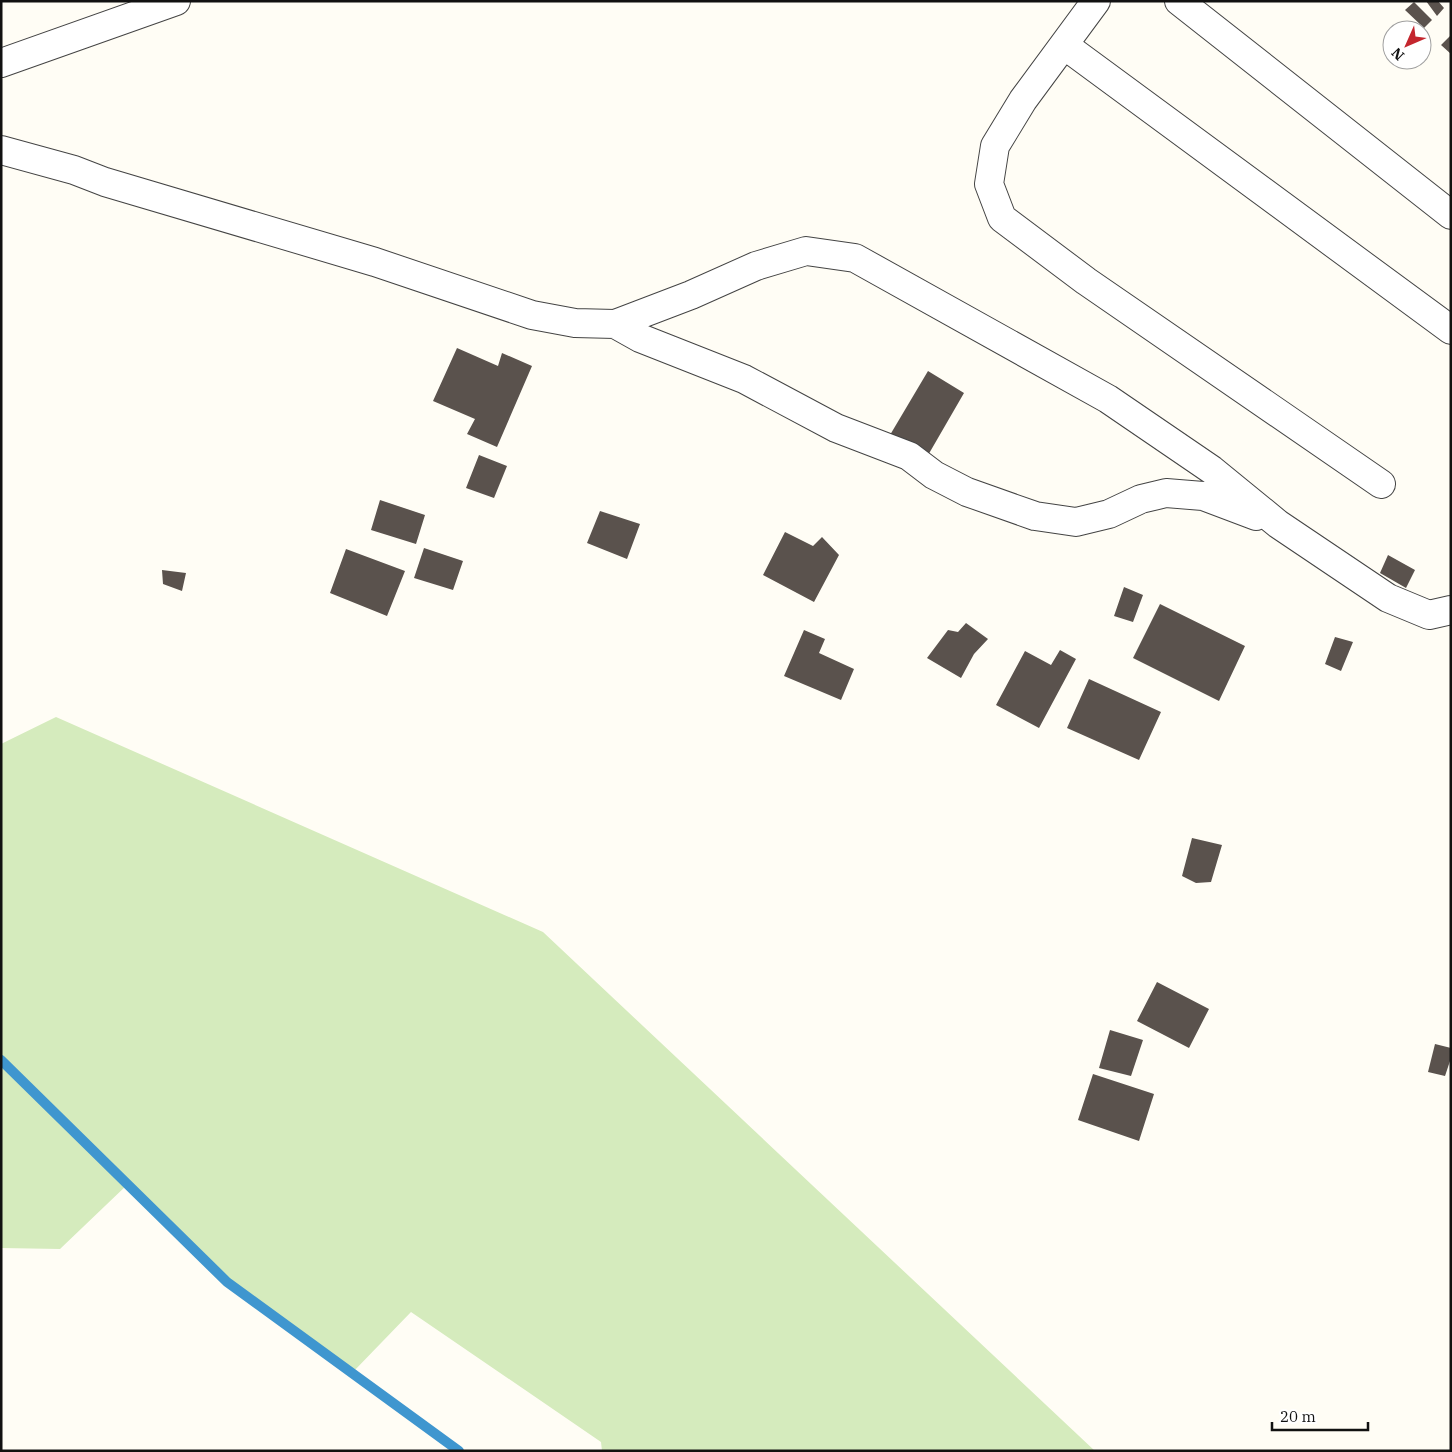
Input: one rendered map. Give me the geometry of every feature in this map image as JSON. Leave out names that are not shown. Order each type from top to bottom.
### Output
[{"type":"street","points":[[1,64],[176,1]]},
{"type":"street","points":[[1096,1],[1023,100],[996,146],[989,184],[1002,218],[1086,281],[1381,484]]},
{"type":"street","points":[[1179,1],[1451,215]]},
{"type":"street","points":[[1064,45],[1451,330]]},
{"type":"street","points":[[1,150],[74,170],[105,182],[375,262],[532,315],[575,323],[615,324],[691,295],[756,266],[806,251],[855,258],[1108,399],[1212,470],[1278,524],[1388,598],[1429,615],[1451,610]]},
{"type":"street","points":[[615,324],[640,338],[744,379],[836,428],[909,456],[934,475],[966,492],[1035,516],[1076,522],[1109,514],[1141,499],[1166,493],[1204,496],[1278,524]]},
{"type":"green space","points":[[56,717],[543,932],[1095,1451],[602,1451],[601,1442],[411,1312],[352,1373],[215,1270],[128,1184],[60,1249],[1,1248],[1,744]]},
{"type":"building","points":[[1426,1],[1438,1],[1444,8],[1437,16]]},
{"type":"building","points":[[1414,2],[1432,20],[1416,20],[1405,10]]},
{"type":"building","points":[[1451,35],[1451,54],[1441,45]]},
{"type":"building","points":[[457,348],[498,366],[502,353],[532,366],[497,447],[467,434],[475,419],[433,401]]},
{"type":"building","points":[[928,371],[964,393],[927,457],[890,435]]},
{"type":"building","points":[[479,455],[507,466],[494,498],[466,488]]},
{"type":"building","points":[[380,500],[425,515],[416,544],[371,530]]},
{"type":"building","points":[[600,511],[640,524],[627,559],[587,543]]},
{"type":"building","points":[[785,532],[813,546],[822,537],[839,555],[814,602],[763,575]]},
{"type":"building","points":[[424,548],[463,561],[453,590],[414,578]]},
{"type":"building","points":[[346,549],[405,571],[387,616],[330,593]]},
{"type":"building","points":[[1388,555],[1415,570],[1406,588],[1380,573]]},
{"type":"building","points":[[162,570],[186,573],[182,591],[163,584]]},
{"type":"building","points":[[1124,587],[1143,595],[1133,622],[1114,616]]},
{"type":"building","points":[[1160,604],[1245,646],[1219,701],[1133,658]]},
{"type":"building","points":[[966,623],[988,639],[974,654],[961,678],[927,658],[948,630],[958,632]]},
{"type":"building","points":[[804,630],[825,639],[819,653],[854,669],[841,700],[784,676]]},
{"type":"building","points":[[1335,637],[1353,642],[1341,671],[1325,664]]},
{"type":"building","points":[[1060,650],[1076,659],[1039,728],[996,705],[1025,651],[1051,665]]},
{"type":"building","points":[[1089,679],[1161,712],[1139,760],[1067,728]]},
{"type":"building","points":[[1192,838],[1222,845],[1211,882],[1196,883],[1182,876]]},
{"type":"building","points":[[1157,982],[1209,1009],[1189,1048],[1137,1021]]},
{"type":"building","points":[[1110,1030],[1143,1040],[1131,1076],[1099,1068]]},
{"type":"building","points":[[1435,1044],[1451,1048],[1451,1058],[1445,1076],[1428,1072]]},
{"type":"building","points":[[1093,1074],[1154,1094],[1139,1141],[1078,1120]]},
{"type":"waterway","points":[[1,1060],[227,1282],[459,1451]]}]
